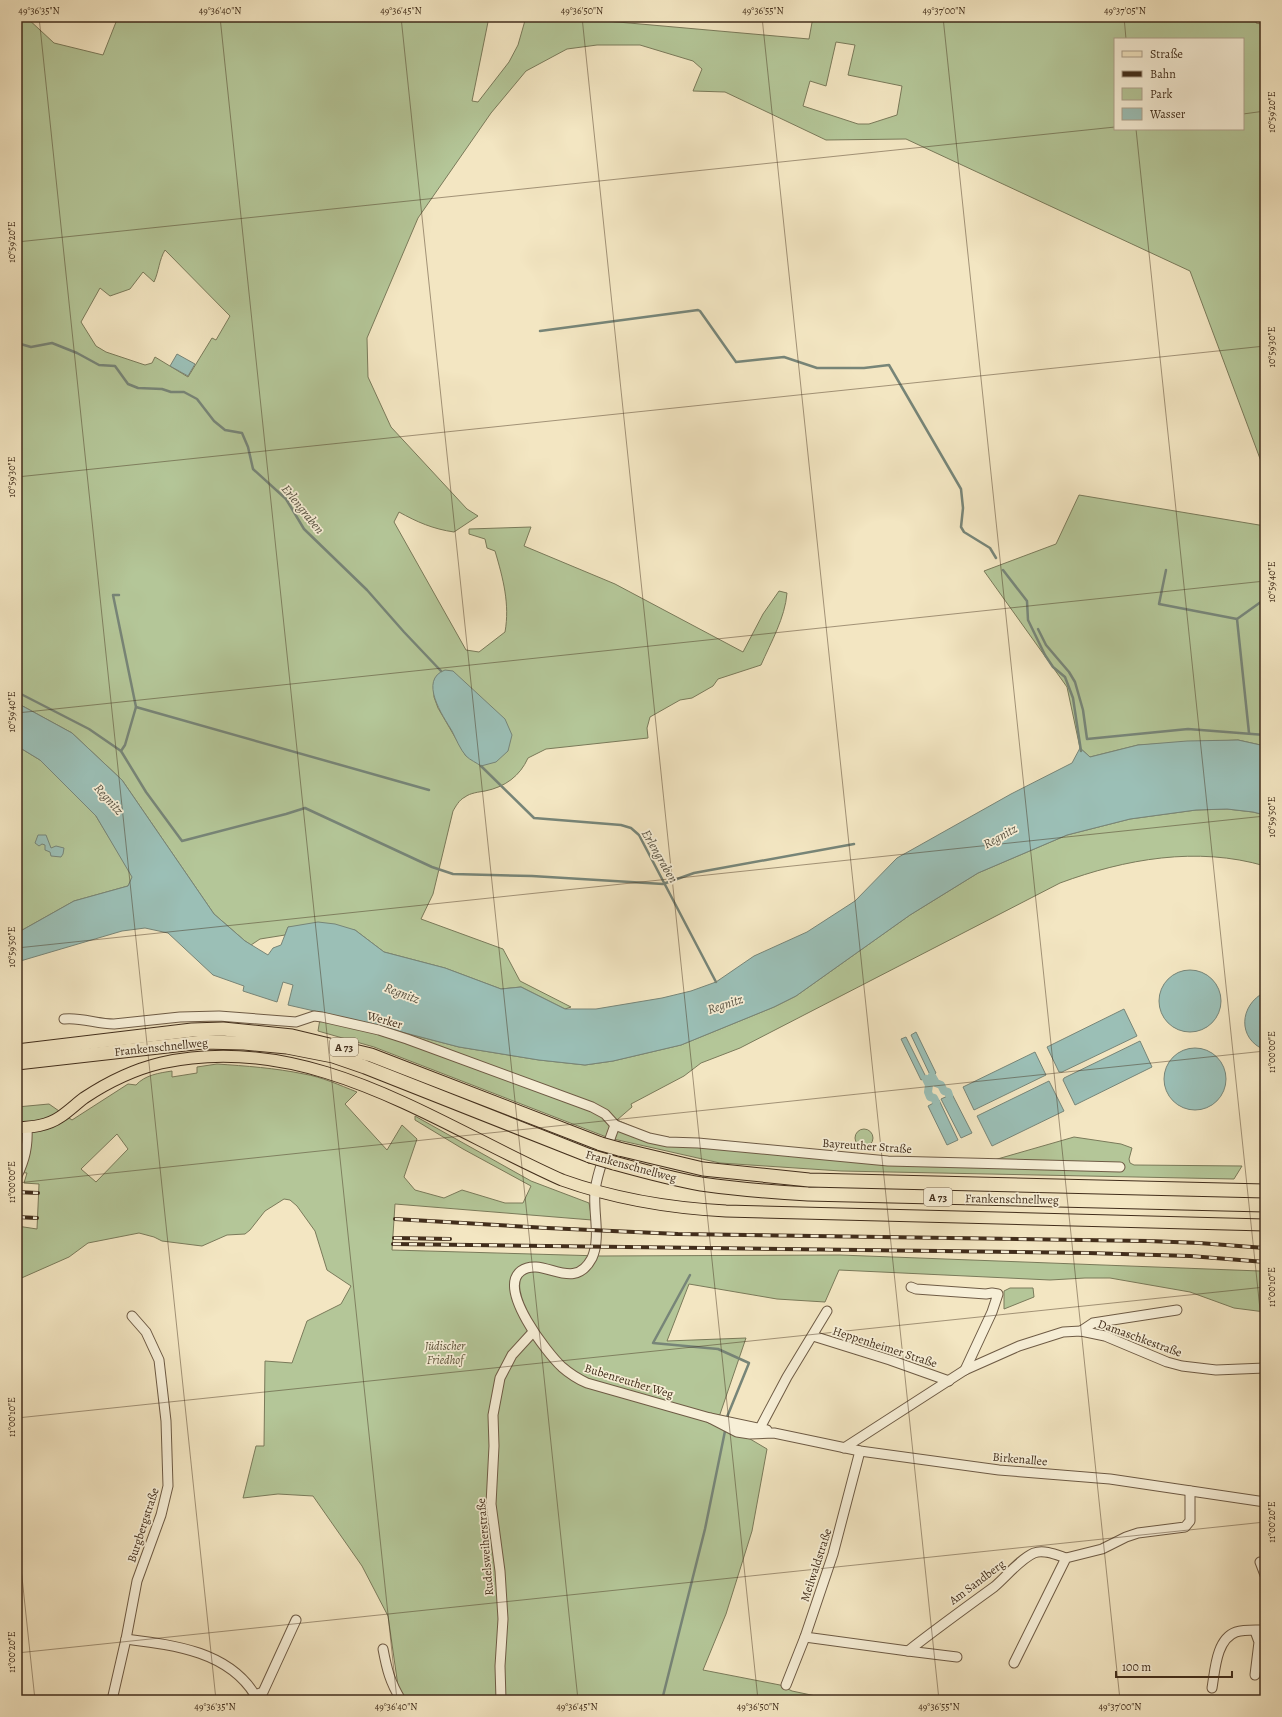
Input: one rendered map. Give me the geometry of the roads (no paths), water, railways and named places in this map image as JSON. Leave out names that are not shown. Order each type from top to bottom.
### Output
[{"type":"highway","name":"Frankenschnellweg","points":[[17,1051],[192,1030],[223,1029],[292,1036],[371,1055],[601,1144],[703,1170],[809,1180],[1265,1191]]},
{"type":"highway","name":"Frankenschnellweg","points":[[17,1063],[203,1042],[244,1043],[287,1047],[333,1056],[366,1067],[590,1156],[701,1184],[749,1190],[808,1194],[1265,1205]]},
{"type":"main road","points":[[22,1127],[43,1125],[55,1120],[82,1099],[108,1083],[145,1068],[171,1061],[198,1058],[228,1057],[262,1059],[317,1070],[376,1090],[562,1180],[595,1191],[639,1202],[712,1211],[1265,1225]]},
{"type":"street","name":"Werker","points":[[64,1019],[76,1018],[105,1024],[114,1024],[180,1017],[219,1016],[296,1022],[314,1016],[322,1017],[379,1030],[432,1047],[592,1107],[605,1114],[615,1125]]},
{"type":"street","name":"Bayreuther Straße","points":[[615,1125],[657,1140],[865,1160],[1120,1167]]},
{"type":"street","points":[[595,1191],[615,1125]]},
{"type":"street","points":[[18,1174],[28,1148],[22,1127]]},
{"type":"street","name":"Bubenreuther Weg","points":[[595,1191],[595,1245],[592,1256],[587,1265],[578,1272],[571,1274],[529,1268],[521,1271],[514,1280],[516,1297],[533,1332],[562,1366],[580,1380],[601,1388],[710,1418]]},
{"type":"street","points":[[911,1287],[916,1290],[998,1294],[992,1312],[965,1370]]},
{"type":"street","points":[[1081,1331],[1093,1323],[1177,1310]]},
{"type":"street","name":"Heppenheimer Straße","points":[[760,1428],[787,1377],[813,1336],[826,1311]]},
{"type":"street","name":"Burgbergstraße","points":[[112,1700],[137,1581],[162,1515],[168,1486],[166,1414],[159,1360],[146,1332],[132,1316]]},
{"type":"street","name":"Damaschkestraße","points":[[844,1448],[965,1370],[1004,1352],[1063,1332],[1081,1331],[1105,1336],[1167,1362],[1182,1366],[1216,1370],[1265,1368]]},
{"type":"street","name":"Rudelsweiherstraße","points":[[501,1700],[500,1666],[503,1619],[500,1571],[491,1504],[494,1446],[493,1415],[500,1378],[512,1355],[533,1332]]},
{"type":"street","name":"Heppenheimer Straße","points":[[813,1336],[890,1360],[949,1381]]},
{"type":"street","name":"Birkenallee","points":[[710,1418],[860,1451],[999,1470],[1110,1479],[1265,1502]]},
{"type":"street","name":"Birkenallee","points":[[710,1418],[737,1432],[750,1434],[774,1433]]},
{"type":"street","name":"Meilwaldstraße","points":[[786,1684],[805,1637],[833,1554],[860,1451]]},
{"type":"street","name":"Am Sandberg","points":[[908,1651],[947,1620],[994,1586],[1026,1557],[1042,1552],[1066,1558],[1102,1549],[1126,1537],[1138,1533],[1185,1527],[1190,1521],[1190,1491]]},
{"type":"street","points":[[1014,1663],[1066,1558]]},
{"type":"street","points":[[1260,1562],[1265,1575]]},
{"type":"street","points":[[126,1639],[166,1644],[195,1651],[216,1660],[239,1676],[250,1686],[255,1695],[263,1692],[296,1620]]},
{"type":"street","points":[[1255,1630],[1259,1642],[1255,1676]]},
{"type":"street","points":[[1212,1688],[1217,1657],[1223,1644],[1229,1636],[1237,1632],[1265,1630]]},
{"type":"street","points":[[805,1637],[957,1657]]},
{"type":"street","points":[[383,1649],[389,1677],[401,1700]]},
{"type":"water","points":[[177,354],[195,364],[188,376],[170,366]]},
{"type":"water","points":[[445,670],[453,671],[505,719],[512,735],[508,751],[496,762],[481,766],[469,759],[460,747],[443,717],[435,699],[433,682],[437,675]]},
{"type":"water","name":"Regnitz","points":[[17,703],[72,733],[122,780],[214,914],[245,941],[268,955],[273,948],[281,945],[288,927],[318,922],[335,924],[355,930],[384,952],[445,968],[501,989],[521,987],[565,1009],[596,1009],[662,998],[691,991],[716,982],[754,956],[807,932],[855,901],[897,858],[1011,794],[1072,763],[1080,748],[1090,757],[1138,745],[1187,741],[1238,740],[1265,746],[1265,815],[1227,809],[1196,810],[1130,819],[1067,835],[978,873],[910,915],[796,996],[774,1007],[681,1045],[613,1061],[585,1065],[539,1060],[459,1047],[367,1023],[288,1005],[293,985],[283,982],[277,1002],[243,991],[244,986],[213,975],[168,933],[145,928],[122,931],[17,962],[17,933],[74,901],[128,886],[132,877],[96,816],[40,760],[17,746]]},
{"type":"water","points":[[38,835],[46,835],[51,848],[56,846],[64,848],[61,857],[51,856],[50,852],[45,850],[45,845],[42,844],[39,846],[35,843]]},
{"type":"water","points":[[1190,970],[1207,975],[1212,979],[1216,984],[1221,1001],[1216,1018],[1212,1023],[1207,1027],[1190,1032],[1173,1027],[1168,1023],[1164,1018],[1159,1001],[1164,984],[1168,979],[1173,975]]},
{"type":"water","points":[[1265,992],[1265,1050],[1256,1045],[1250,1038],[1246,1030],[1245,1022],[1246,1013],[1250,1005],[1256,998]]},
{"type":"water","points":[[1124,1009],[1137,1036],[1062,1072],[1059,1072],[1047,1047]]},
{"type":"water","points":[[916,1032],[936,1073],[931,1077],[911,1035]]},
{"type":"water","points":[[906,1037],[927,1079],[921,1080],[901,1039]]},
{"type":"water","points":[[1140,1041],[1152,1067],[1075,1105],[1063,1080],[1064,1078]]},
{"type":"water","points":[[1195,1048],[1212,1053],[1217,1057],[1221,1062],[1226,1079],[1221,1096],[1217,1101],[1212,1105],[1195,1110],[1178,1105],[1173,1101],[1169,1096],[1164,1079],[1169,1062],[1173,1057],[1178,1053]]},
{"type":"water","points":[[1035,1052],[1046,1075],[974,1110],[963,1087]]},
{"type":"water","points":[[1049,1081],[1064,1111],[992,1146],[977,1116]]},
{"type":"water","points":[[952,1094],[972,1133],[961,1138],[941,1099]]},
{"type":"water","points":[[939,1100],[958,1140],[947,1145],[928,1106]]},
{"type":"waterway","points":[[540,331],[698,310],[736,362],[784,357],[817,368],[864,368],[889,365],[961,489],[963,508],[961,527],[964,532],[990,548],[996,558]]},
{"type":"waterway","name":"Erlengraben","points":[[17,343],[31,347],[52,343],[77,353],[99,365],[115,366],[128,384],[138,388],[184,392],[197,399],[214,421],[225,430],[242,433],[248,447],[253,469],[286,499],[304,529],[367,590],[441,671]]},
{"type":"waterway","points":[[1003,570],[1027,601],[1028,620],[1045,655],[1053,667],[1065,677],[1073,698],[1081,751]]},
{"type":"waterway","points":[[1166,570],[1159,604],[1237,619]]},
{"type":"waterway","points":[[119,595],[113,595],[136,707],[125,745],[121,751],[146,792],[182,841],[305,808],[432,867],[453,874],[532,876],[663,884],[694,873],[854,844]]},
{"type":"waterway","points":[[1249,733],[1237,619],[1265,599]]},
{"type":"waterway","points":[[1038,629],[1046,645],[1069,672],[1075,682],[1083,710],[1087,739],[1188,729],[1265,735]]},
{"type":"waterway","points":[[17,692],[89,729],[121,751]]},
{"type":"waterway","points":[[136,707],[429,790]]},
{"type":"waterway","name":"Erlengraben","points":[[481,766],[534,818],[621,825],[631,828],[639,835],[716,982]]},
{"type":"waterway","points":[[932,1076],[936,1083],[941,1085],[944,1091],[948,1092],[949,1095]]},
{"type":"waterway","points":[[926,1079],[929,1085],[928,1092],[930,1097],[934,1098],[936,1102]]},
{"type":"waterway","points":[[690,1275],[653,1343],[718,1349],[749,1363],[727,1417]]},
{"type":"waterway","points":[[662,1700],[705,1529],[725,1431]]},
{"type":"railway","points":[[17,1192],[38,1193]]},
{"type":"railway","points":[[17,1217],[37,1218]]},
{"type":"railway","points":[[395,1219],[678,1234],[1148,1241],[1265,1248]]},
{"type":"railway","points":[[394,1238],[450,1239]]},
{"type":"railway","points":[[393,1244],[1088,1253],[1190,1256],[1265,1262]]},
{"type":"park label","name":"Jüdischer Friedhof","points":[[445,1353]]}]
